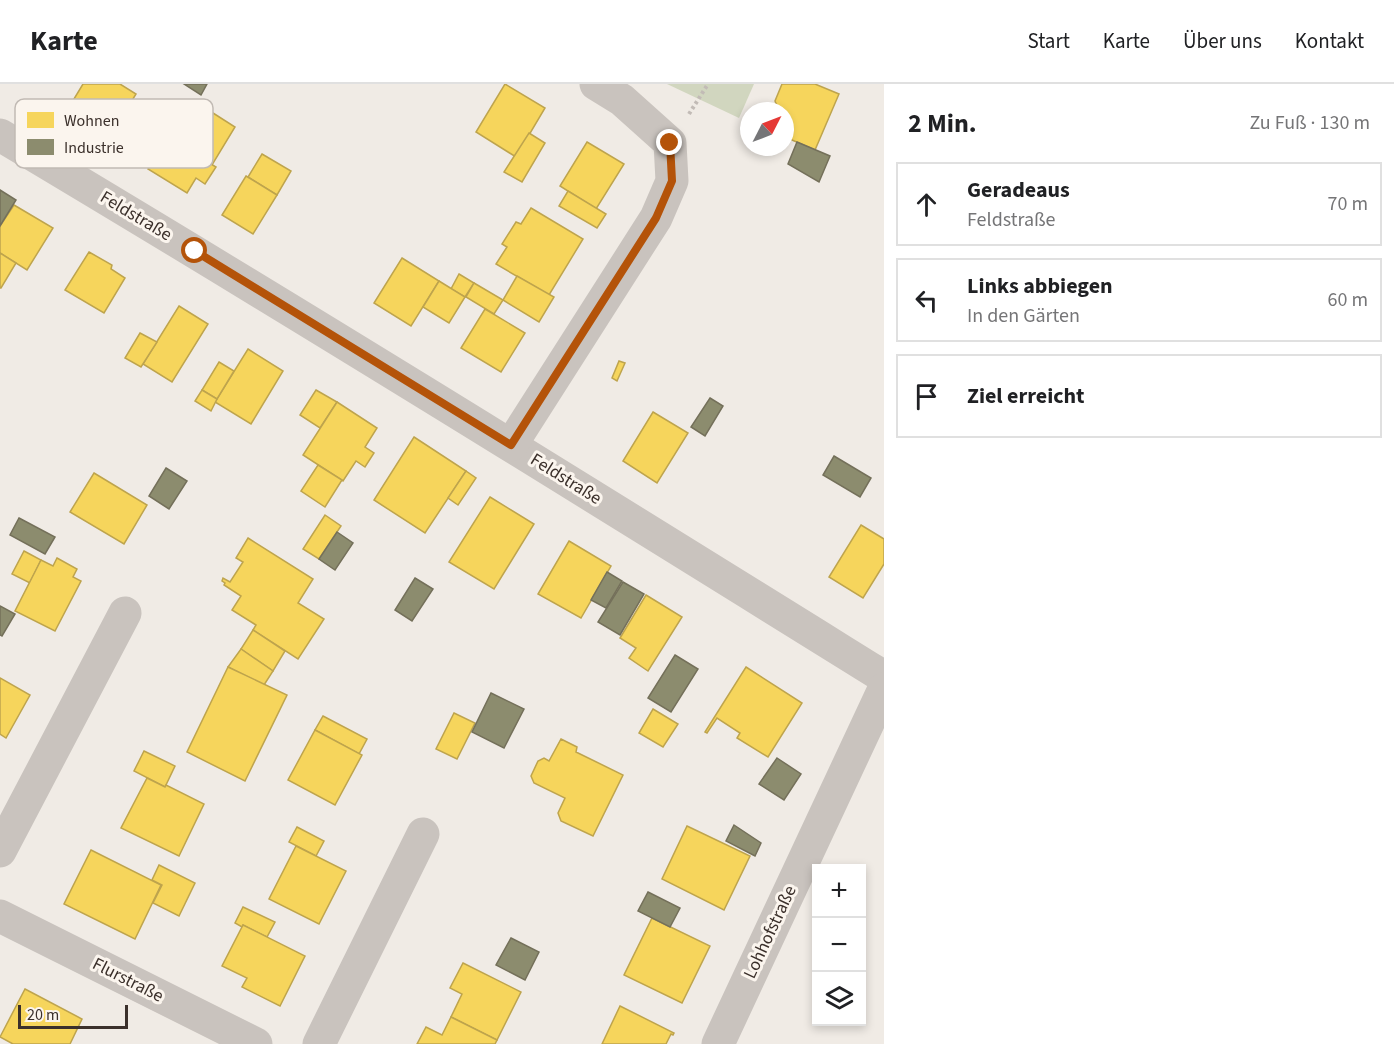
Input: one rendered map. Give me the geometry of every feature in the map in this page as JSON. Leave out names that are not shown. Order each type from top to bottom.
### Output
[{"type":"street","points":[[511,445],[656,218],[672,181],[670,143],[622,100],[596,84]]},
{"type":"street","name":"Feldstraße","points":[[0,135],[15,144]]},
{"type":"street","name":"Feldstraße","points":[[55,168],[511,445],[884,677]]},
{"type":"street","points":[[0,851],[125,613]]},
{"type":"street","name":"Lohhofstraße","points":[[718,1044],[884,689]]},
{"type":"street","points":[[318,1044],[423,834]]},
{"type":"street","name":"Flurstraße","points":[[0,916],[256,1044]]},
{"type":"green space","points":[[667,84],[754,84],[746,102],[740,102],[739,118]]},
{"type":"building: Wohnen","points":[[83,84],[120,84],[136,94],[133,99],[74,99]]},
{"type":"building: Wohnen","points":[[505,84],[545,108],[516,157],[476,132]]},
{"type":"building: Wohnen","points":[[782,84],[815,84],[839,94],[815,150],[794,141],[794,102],[775,101]]},
{"type":"building: Wohnen","points":[[213,113],[235,127],[213,163]]},
{"type":"building: Wohnen","points":[[529,133],[545,143],[522,182],[504,172]]},
{"type":"building: Wohnen","points":[[587,142],[624,164],[596,209],[560,186]]},
{"type":"building: Wohnen","points":[[262,154],[291,171],[277,195],[248,177]]},
{"type":"building: Wohnen","points":[[213,165],[216,167],[205,184],[196,178],[187,193],[148,169],[213,168]]},
{"type":"building: Wohnen","points":[[246,176],[277,195],[253,234],[222,215]]},
{"type":"building: Wohnen","points":[[568,191],[606,214],[597,228],[559,206]]},
{"type":"building: Wohnen","points":[[14,205],[53,228],[27,270],[0,253],[0,226]]},
{"type":"building: Wohnen","points":[[531,208],[583,239],[549,295],[496,264],[507,247],[502,244],[516,222],[521,224]]},
{"type":"building: Wohnen","points":[[89,252],[112,265],[111,269],[125,278],[104,313],[65,290]]},
{"type":"building: Wohnen","points":[[0,253],[16,263],[1,288],[0,288]]},
{"type":"building: Wohnen","points":[[402,258],[439,281],[411,326],[374,303]]},
{"type":"building: Wohnen","points":[[459,274],[474,283],[465,297],[451,289]]},
{"type":"building: Wohnen","points":[[517,276],[554,297],[539,322],[503,300]]},
{"type":"building: Wohnen","points":[[439,281],[465,297],[449,323],[423,307]]},
{"type":"building: Wohnen","points":[[474,283],[503,300],[494,314],[466,297]]},
{"type":"building: Wohnen","points":[[179,306],[208,324],[172,382],[143,364]]},
{"type":"building: Wohnen","points":[[485,309],[525,333],[501,372],[461,348]]},
{"type":"building: Wohnen","points":[[140,333],[157,342],[141,367],[125,358]]},
{"type":"building: Wohnen","points":[[248,349],[283,371],[251,424],[215,402]]},
{"type":"building: Wohnen","points":[[619,361],[625,363],[617,381],[612,378]]},
{"type":"building: Wohnen","points":[[219,362],[234,371],[217,399],[202,390]]},
{"type":"building: Wohnen","points":[[202,390],[217,399],[211,411],[195,401]]},
{"type":"building: Wohnen","points":[[316,390],[337,402],[320,428],[300,415]]},
{"type":"building: Wohnen","points":[[337,402],[377,428],[365,447],[374,453],[365,467],[356,461],[343,481],[303,455]]},
{"type":"building: Wohnen","points":[[653,412],[688,433],[657,483],[623,461]]},
{"type":"building: Wohnen","points":[[414,437],[466,471],[425,533],[374,500]]},
{"type":"building: Wohnen","points":[[318,465],[342,480],[325,507],[301,491]]},
{"type":"building: Wohnen","points":[[466,471],[476,478],[458,505],[448,498]]},
{"type":"building: Wohnen","points":[[94,473],[147,505],[124,544],[70,512]]},
{"type":"building: Wohnen","points":[[490,497],[534,524],[494,589],[449,562]]},
{"type":"building: Wohnen","points":[[325,515],[341,526],[319,559],[303,549]]},
{"type":"building: Wohnen","points":[[861,525],[884,539],[884,564],[863,598],[829,577]]},
{"type":"building: Wohnen","points":[[248,538],[313,579],[298,603],[324,619],[298,659],[253,630],[256,625],[232,610],[241,596],[224,585],[222,581],[223,578],[230,582],[243,562],[236,558]]},
{"type":"building: Wohnen","points":[[569,541],[611,566],[581,618],[538,594]]},
{"type":"building: Wohnen","points":[[24,551],[41,560],[30,583],[12,574]]},
{"type":"building: Wohnen","points":[[57,558],[77,569],[73,577],[81,581],[55,631],[15,611],[41,560],[53,566]]},
{"type":"building: Wohnen","points":[[646,595],[682,617],[648,671],[629,658],[636,648],[620,638]]},
{"type":"building: Wohnen","points":[[253,630],[285,651],[273,671],[241,649]]},
{"type":"building: Wohnen","points":[[241,649],[273,671],[264,685],[228,667]]},
{"type":"building: Wohnen","points":[[228,667],[287,695],[245,781],[187,752]]},
{"type":"building: Wohnen","points":[[746,667],[802,703],[768,757],[737,738],[740,733],[717,718],[707,733],[705,732]]},
{"type":"building: Wohnen","points":[[0,678],[30,695],[6,738],[0,734]]},
{"type":"building: Wohnen","points":[[653,709],[678,724],[663,747],[639,733]]},
{"type":"building: Wohnen","points":[[454,713],[475,723],[457,759],[436,749]]},
{"type":"building: Wohnen","points":[[323,716],[367,739],[359,754],[315,730]]},
{"type":"building: Wohnen","points":[[315,730],[362,755],[335,805],[288,780]]},
{"type":"building: Wohnen","points":[[561,739],[577,747],[576,752],[623,775],[593,836],[561,821],[558,813],[565,798],[534,783],[531,776],[538,761],[544,758],[549,761]]},
{"type":"building: Wohnen","points":[[144,751],[175,766],[165,787],[134,771]]},
{"type":"building: Wohnen","points":[[147,778],[204,804],[179,856],[121,828]]},
{"type":"building: Wohnen","points":[[687,826],[750,856],[724,910],[662,879]]},
{"type":"building: Wohnen","points":[[297,827],[324,841],[316,856],[289,842]]},
{"type":"building: Wohnen","points":[[296,846],[346,871],[319,924],[269,899]]},
{"type":"building: Wohnen","points":[[91,850],[161,885],[135,939],[64,904]]},
{"type":"building: Wohnen","points":[[159,865],[195,883],[179,916],[153,903],[162,885],[152,880]]},
{"type":"building: Wohnen","points":[[243,907],[275,922],[267,937],[235,923]]},
{"type":"building: Wohnen","points":[[652,918],[710,946],[682,1003],[624,975]]},
{"type":"building: Wohnen","points":[[243,925],[305,956],[280,1006],[242,987],[247,978],[222,966]]},
{"type":"building: Wohnen","points":[[463,963],[521,992],[497,1040],[451,1017],[462,994],[450,988]]},
{"type":"building: Wohnen","points":[[25,989],[82,1019],[70,1044],[13,1044],[0,1037]]},
{"type":"building: Wohnen","points":[[620,1006],[674,1033],[673,1035],[671,1034],[666,1044],[602,1044]]},
{"type":"building: Wohnen","points":[[451,1017],[497,1040],[495,1044],[417,1044],[426,1027],[442,1035]]},
{"type":"building: Industrie","points":[[184,84],[207,84],[201,95]]},
{"type":"building: Industrie","points":[[797,142],[830,156],[819,182],[788,164],[791,156],[794,156]]},
{"type":"building: Industrie","points":[[0,190],[16,200],[0,226]]},
{"type":"building: Industrie","points":[[710,398],[723,406],[705,436],[691,427]]},
{"type":"building: Industrie","points":[[834,456],[871,478],[860,497],[823,475]]},
{"type":"building: Industrie","points":[[166,468],[187,481],[169,509],[149,496]]},
{"type":"building: Industrie","points":[[19,518],[55,537],[45,554],[10,535]]},
{"type":"building: Industrie","points":[[337,532],[353,543],[335,570],[319,559]]},
{"type":"building: Industrie","points":[[607,572],[622,581],[606,608],[591,600]]},
{"type":"building: Industrie","points":[[415,578],[433,589],[412,621],[395,610]]},
{"type":"building: Industrie","points":[[623,582],[644,594],[620,635],[598,622]]},
{"type":"building: Industrie","points":[[0,606],[15,614],[2,636],[0,635]]},
{"type":"building: Industrie","points":[[675,655],[698,669],[671,712],[648,698]]},
{"type":"building: Industrie","points":[[491,693],[524,709],[504,748],[472,732]]},
{"type":"building: Industrie","points":[[777,758],[801,774],[784,800],[759,784]]},
{"type":"building: Industrie","points":[[734,825],[761,843],[755,856],[726,841]]},
{"type":"building: Industrie","points":[[648,892],[680,908],[670,927],[638,911]]},
{"type":"building: Industrie","points":[[511,938],[539,952],[525,980],[496,965]]},
{"type":"route","points":[[195,251],[511,445],[656,218],[672,181],[670,143]]}]
